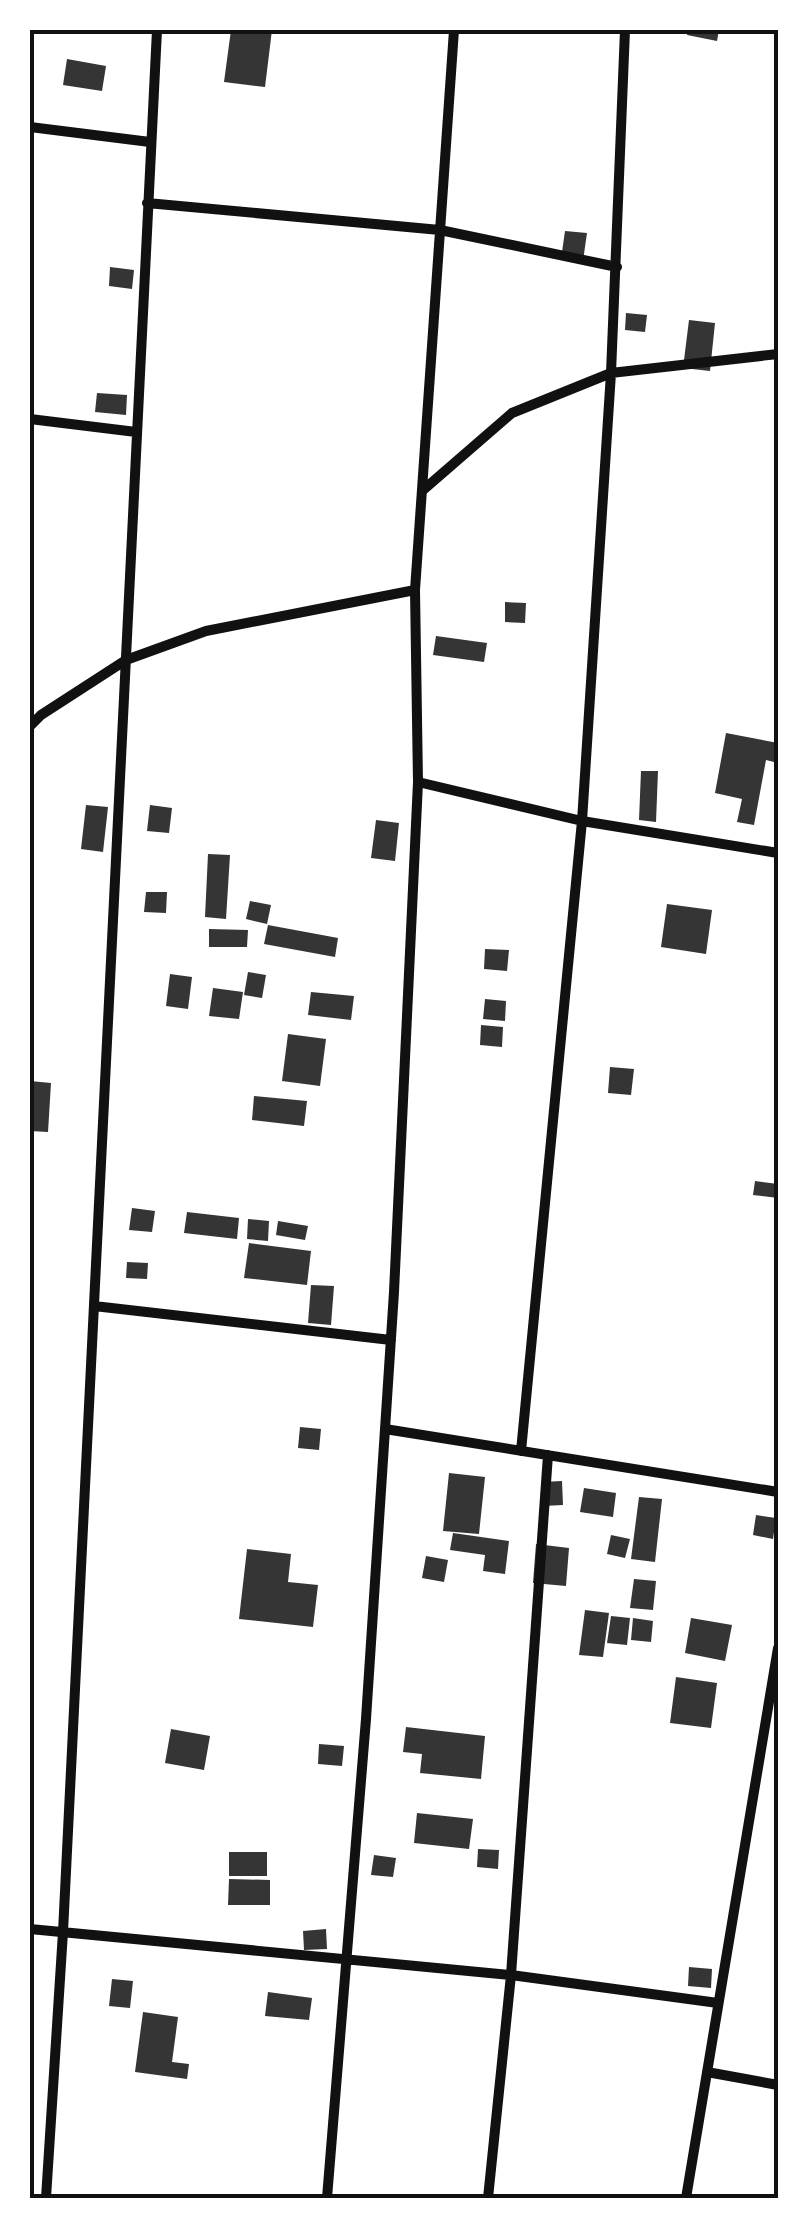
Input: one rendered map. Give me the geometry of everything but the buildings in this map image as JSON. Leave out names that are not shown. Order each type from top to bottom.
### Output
[{"type":"street","points":[[46,2198],[63,1932],[157,30]]},
{"type":"street","points":[[327,2198],[391,1340],[418,782],[415,590],[454,30]]},
{"type":"street","points":[[521,1451],[582,822],[612,373],[625,30]]},
{"type":"street","points":[[30,127],[150,142]]},
{"type":"street","points":[[147,202],[440,230],[617,268]]},
{"type":"street","points":[[422,492],[512,413],[612,373],[778,354]]},
{"type":"street","points":[[30,418],[136,432]]},
{"type":"street","points":[[30,726],[40,715],[126,660],[206,631],[415,590]]},
{"type":"street","points":[[418,782],[582,822],[778,853]]},
{"type":"street","points":[[94,1306],[391,1340]]},
{"type":"street","points":[[385,1430],[778,1492]]},
{"type":"street","points":[[488,2198],[511,1975],[548,1456]]},
{"type":"street","points":[[686,2198],[778,1648]]},
{"type":"street","points":[[30,1929],[511,1975],[718,2003]]},
{"type":"street","points":[[706,2072],[778,2085]]}]
